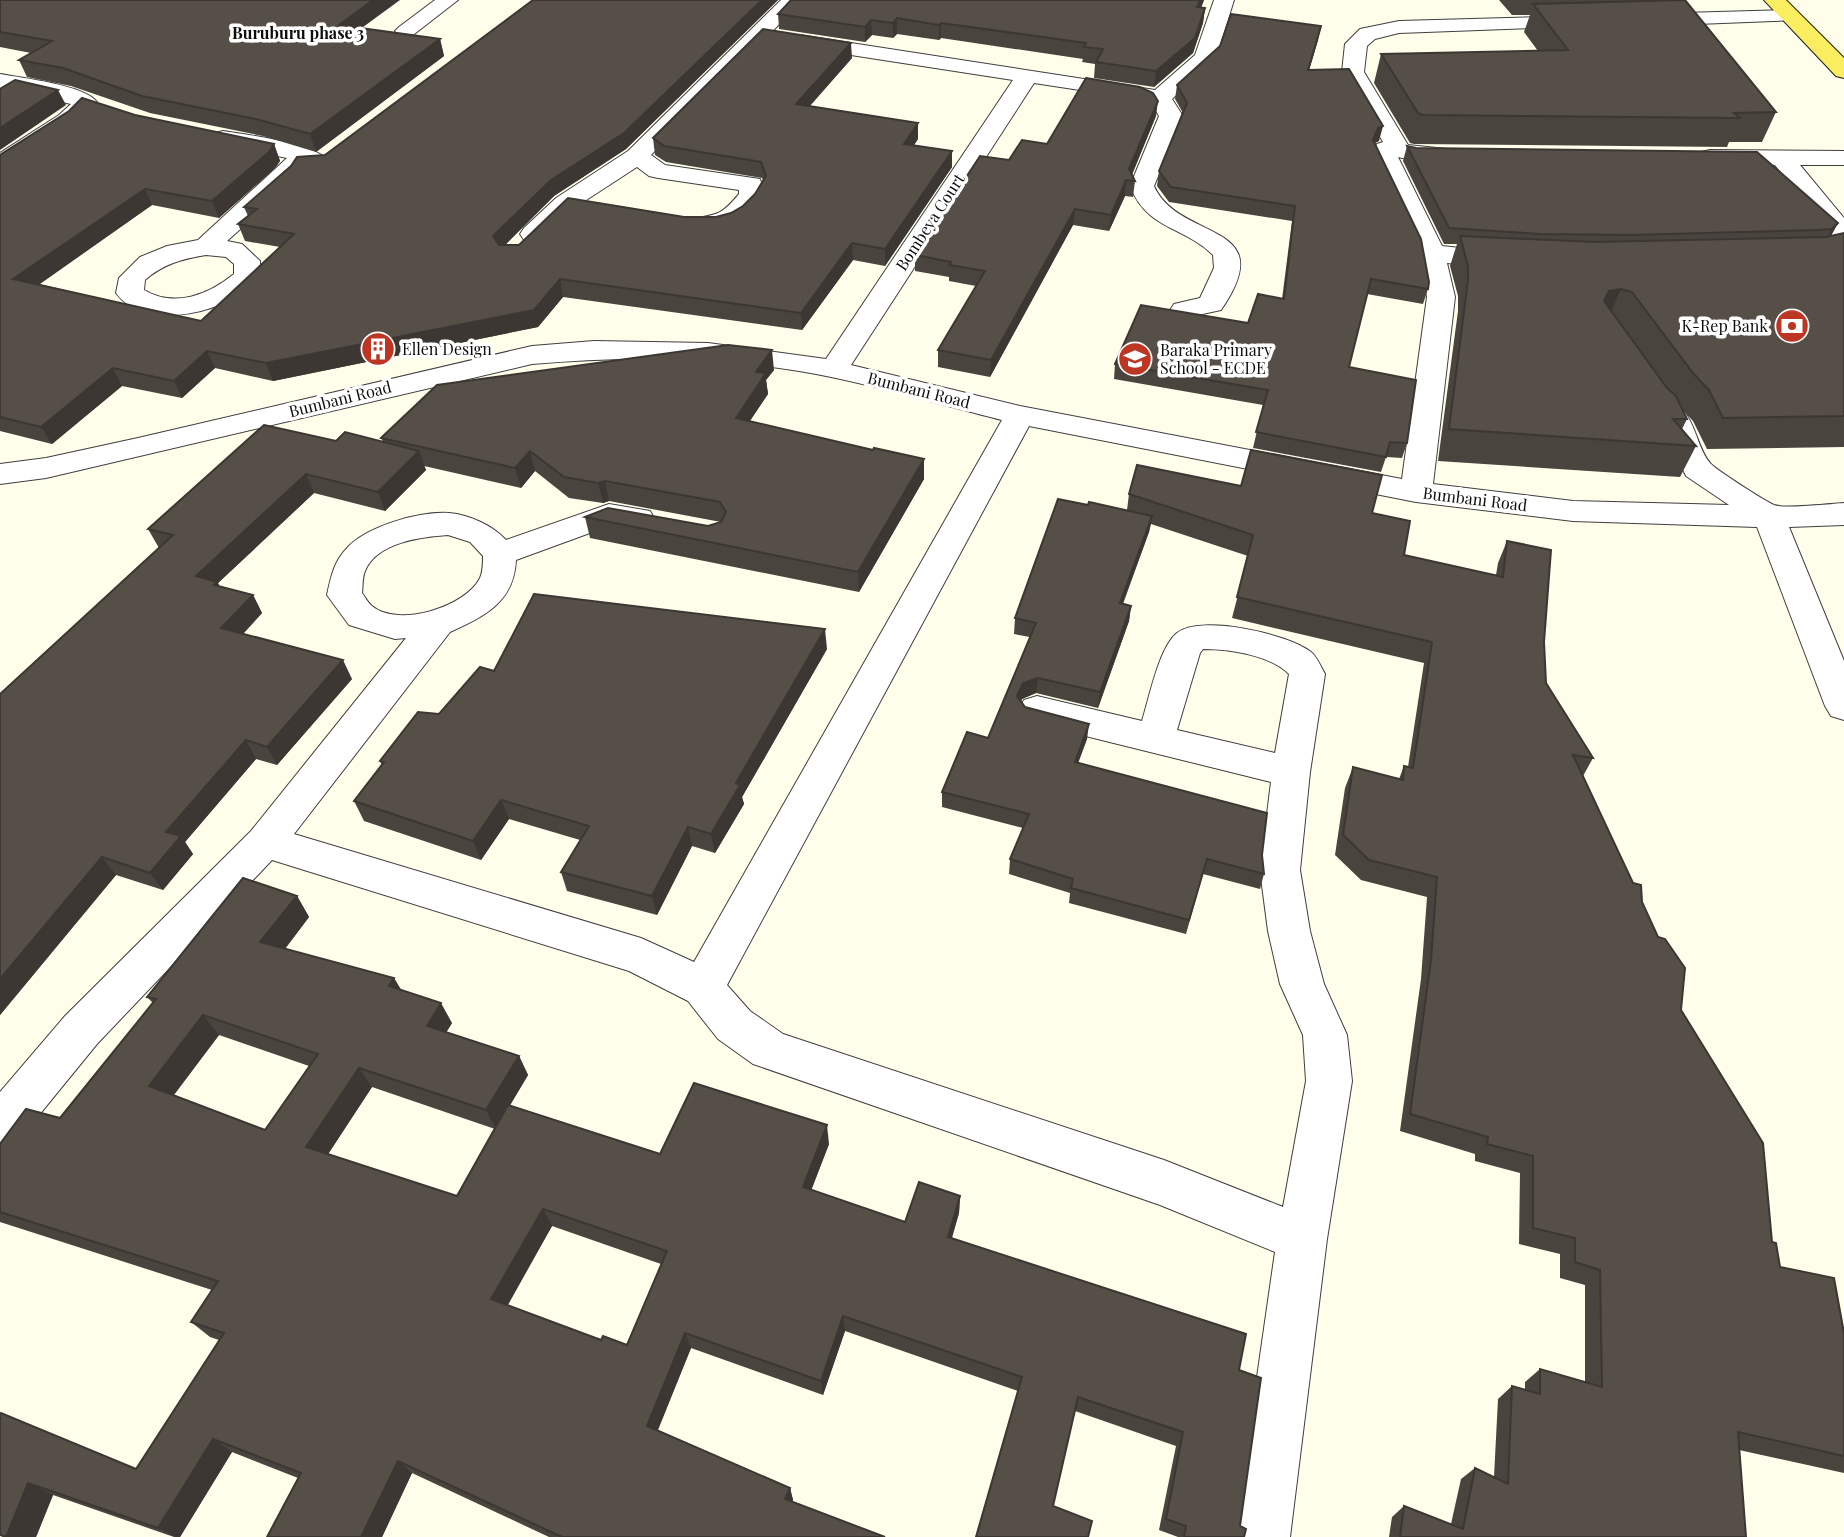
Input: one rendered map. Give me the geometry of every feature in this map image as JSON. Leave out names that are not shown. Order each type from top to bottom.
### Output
[{"type":"main road","points":[[1781,8],[1844,71]]},
{"type":"street","points":[[406,31],[448,0]]},
{"type":"street","points":[[513,253],[565,203],[637,156],[793,0]]},
{"type":"street","points":[[1158,99],[1205,58],[1224,0]]},
{"type":"street","points":[[1468,0],[1478,25]]},
{"type":"street","points":[[1627,21],[1781,8]]},
{"type":"street","points":[[1399,150],[1353,72],[1356,44],[1368,34],[1399,27],[1600,22]]},
{"type":"street","points":[[759,36],[1144,93],[1158,99],[1168,107],[1171,116],[1142,186],[1144,196],[1166,218],[1213,241],[1226,254],[1228,264],[1211,304],[1184,310]]},
{"type":"street","name":"Bombeya Court","points":[[834,369],[1027,76]]},
{"type":"street","points":[[0,81],[62,93],[95,106],[66,120],[0,164]]},
{"type":"street","points":[[206,134],[288,150],[320,164]]},
{"type":"street","points":[[206,247],[286,175],[293,164],[320,164],[341,148]]},
{"type":"street","points":[[1416,492],[1441,297],[1432,253],[1384,153],[1385,149],[1419,155],[1481,156]]},
{"type":"street","points":[[637,156],[658,171],[751,184],[753,187],[752,195],[736,215],[725,222],[705,226],[679,222]]},
{"type":"street","points":[[1686,157],[1844,158]]},
{"type":"street","points":[[1781,157],[1840,245]]},
{"type":"street","points":[[565,203],[603,209]]},
{"type":"street","points":[[1432,253],[1497,261],[1533,262]]},
{"type":"street","name":"Bumbani Road","points":[[0,474],[46,468],[125,451],[531,355],[594,351],[708,352],[834,369],[1020,415],[1416,492],[1573,511],[1769,517],[1844,514]]},
{"type":"street","points":[[1651,391],[1676,422],[1697,469],[1769,517],[1844,706]]},
{"type":"street","points":[[703,988],[1020,415]]},
{"type":"street","points":[[500,554],[609,515],[673,526]]},
{"type":"street","points":[[449,524],[482,534],[500,554],[498,580],[475,606],[438,623],[395,627],[361,617],[344,594],[349,568],[373,543],[410,527],[449,524]]},
{"type":"street","points":[[0,1127],[81,1030],[265,842],[438,623]]},
{"type":"street","points":[[1156,737],[1183,649],[1189,641],[1214,637],[1279,653],[1297,660],[1307,674],[1291,772],[1280,870],[1289,930],[1302,984],[1325,1035],[1329,1082],[1302,1239],[1262,1537]]},
{"type":"street","points":[[1038,710],[1291,772]]},
{"type":"street","points":[[265,842],[641,956],[703,988],[734,1025],[769,1050],[1164,1183],[1302,1239]]},
{"type":"building","points":[[0,0],[373,0],[339,25],[440,39],[310,134],[256,119],[142,96],[63,68],[19,60],[52,41],[0,32]]},
{"type":"building","points":[[533,0],[762,0],[624,133],[551,180],[493,236],[499,245],[519,245],[568,198],[684,217],[716,217],[743,206],[755,194],[766,176],[761,162],[664,146],[653,138],[763,29],[851,43],[796,104],[918,123],[904,144],[952,151],[885,249],[852,243],[801,313],[560,279],[534,310],[266,363],[207,351],[174,381],[113,368],[41,427],[0,417],[0,155],[69,111],[82,98],[135,115],[274,144],[269,152],[212,201],[145,189],[13,279],[201,321],[294,234],[238,224],[257,209],[244,207],[291,166],[297,157],[325,155]]},
{"type":"building","points":[[791,0],[1200,0],[1197,7],[1205,8],[1195,38],[1156,71],[1096,62],[1103,49],[1084,47],[1086,43],[897,18],[893,23],[871,20],[865,27],[778,14]]},
{"type":"building","points":[[1685,0],[1776,112],[1734,113],[1740,118],[1423,115],[1418,113],[1381,54],[1568,50],[1533,4]]},
{"type":"building","points":[[1231,14],[1321,26],[1308,70],[1349,69],[1383,126],[1378,128],[1373,140],[1421,239],[1429,282],[1428,289],[1371,279],[1349,367],[1416,380],[1407,443],[1390,442],[1386,457],[1256,432],[1268,390],[1115,364],[1141,305],[1248,323],[1258,294],[1284,299],[1295,206],[1171,187],[1159,171],[1187,103],[1177,85],[1220,46]]},
{"type":"building","points":[[1086,78],[1140,87],[1153,93],[1158,101],[1129,169],[1135,181],[1126,180],[1111,215],[1075,209],[991,360],[938,350],[985,271],[949,265],[951,262],[915,255],[980,156],[1009,160],[1022,140],[1047,144]]},
{"type":"building","points":[[15,80],[58,90],[0,128],[0,89]]},
{"type":"building","points":[[1407,146],[1757,152],[1838,223],[1832,229],[1818,230],[1632,235],[1540,234],[1449,228]]},
{"type":"building","points":[[1844,233],[1844,416],[1723,418],[1709,390],[1632,292],[1621,289],[1609,291],[1604,301],[1667,388],[1676,396],[1687,419],[1673,419],[1696,446],[1449,429],[1468,280],[1468,266],[1460,236],[1595,242],[1826,237]]},
{"type":"building","points":[[728,345],[772,350],[756,372],[766,373],[736,418],[924,459],[858,572],[585,517],[608,508],[708,526],[721,522],[726,512],[720,502],[605,481],[598,483],[564,477],[530,451],[515,468],[381,438],[437,385]]},
{"type":"building","points":[[264,425],[336,441],[345,432],[419,451],[378,492],[306,474],[196,576],[217,582],[214,585],[253,595],[221,628],[343,660],[267,747],[246,740],[166,832],[181,836],[150,873],[102,857],[0,979],[0,694],[173,535],[148,529]]},
{"type":"building","points":[[1251,450],[1382,475],[1372,513],[1410,521],[1404,555],[1503,577],[1507,541],[1551,550],[1544,642],[1546,683],[1593,758],[1573,755],[1633,883],[1641,885],[1642,902],[1658,937],[1665,939],[1685,968],[1681,1010],[1763,1143],[1772,1242],[1776,1243],[1780,1267],[1834,1278],[1844,1333],[1844,1456],[1738,1432],[1746,1537],[1400,1537],[1404,1506],[1463,1529],[1475,1468],[1508,1484],[1512,1386],[1540,1394],[1540,1369],[1602,1387],[1600,1270],[1575,1262],[1575,1238],[1533,1228],[1533,1156],[1487,1144],[1488,1137],[1410,1114],[1431,960],[1437,877],[1369,860],[1343,835],[1353,767],[1403,780],[1404,766],[1413,768],[1432,642],[1237,597],[1253,535],[1129,494],[1137,465],[1241,486]]},
{"type":"building","points":[[1058,499],[1088,505],[1089,502],[1152,516],[1120,603],[1131,606],[1100,692],[1038,678],[1023,683],[1017,696],[1025,707],[1089,724],[1075,762],[1267,813],[1262,855],[1264,874],[1207,859],[1189,920],[1071,888],[1073,879],[1010,859],[1029,814],[942,792],[967,732],[988,738],[1036,623],[1015,618]]},
{"type":"building","points":[[534,594],[825,629],[736,783],[740,785],[711,834],[688,827],[652,896],[561,872],[589,826],[501,800],[473,841],[354,801],[384,762],[380,761],[418,712],[439,714],[480,667],[494,671]]},
{"type":"building","points":[[243,878],[297,896],[260,942],[394,978],[389,986],[441,1003],[427,1026],[519,1056],[486,1110],[359,1068],[306,1147],[457,1196],[508,1105],[660,1154],[694,1083],[827,1125],[803,1187],[905,1222],[919,1182],[960,1196],[948,1237],[1246,1334],[1239,1370],[1261,1378],[1240,1526],[1246,1529],[1244,1537],[1184,1537],[1186,1526],[1166,1519],[1183,1432],[1078,1397],[1053,1506],[1092,1521],[1088,1537],[976,1537],[1022,1377],[843,1316],[821,1381],[685,1333],[647,1426],[790,1488],[785,1499],[885,1537],[562,1537],[398,1461],[361,1537],[267,1537],[301,1473],[213,1439],[158,1528],[28,1483],[6,1537],[0,1535],[1,1413],[136,1469],[224,1333],[191,1322],[218,1281],[0,1212],[0,1144],[26,1109],[60,1118],[156,999],[147,997]],"holes":[[[203,1015],[318,1054],[265,1130],[149,1086]],[[543,1209],[667,1251],[627,1345],[603,1336],[601,1340],[491,1299]]]},
{"type":"place","name":"K-Rep Bank","points":[[1792,326]]},
{"type":"place","name":"Ellen Design","points":[[378,349]]},
{"type":"place","name":"Baraka Primary School - ECDE","points":[[1135,359]]},
{"type":"district","name":"Buruburu phase 3","points":[[298,33]]}]
